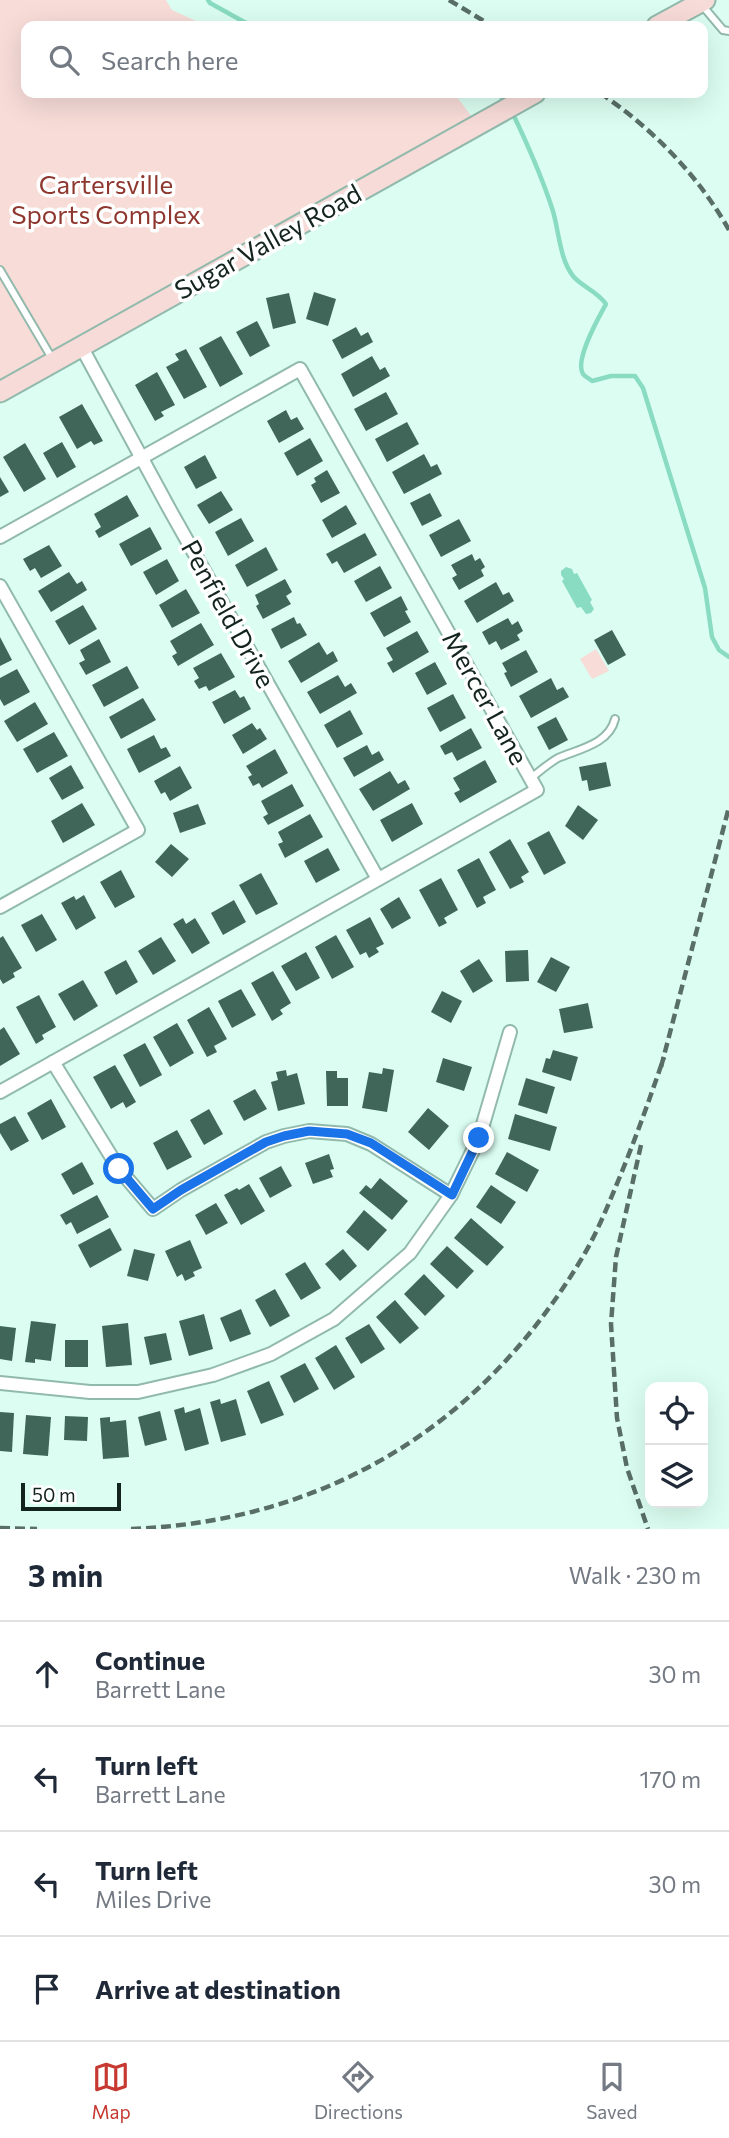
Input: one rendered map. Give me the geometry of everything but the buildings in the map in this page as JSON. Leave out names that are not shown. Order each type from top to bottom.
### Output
[{"type":"street","points":[[666,21],[702,1]]},
{"type":"street","name":"Sugar Valley Road","points":[[0,392],[527,98]]},
{"type":"street","name":"Penfield Drive","points":[[81,346],[378,879]]},
{"type":"street","name":"Mercer Lane","points":[[0,537],[300,369],[537,790],[0,1092]]},
{"type":"street","points":[[0,586],[138,830],[0,907]]},
{"type":"street","points":[[0,1383],[90,1392],[138,1392],[213,1375],[271,1354],[334,1319],[410,1253],[452,1195],[479,1138],[510,1032]]},
{"type":"street","points":[[53,1062],[119,1169],[153,1209],[266,1142],[309,1131],[347,1134],[371,1143],[452,1195]]},
{"type":"lane","points":[[702,1],[723,30],[729,31]]},
{"type":"lane","points":[[0,270],[54,361]]},
{"type":"lane","points":[[531,779],[558,758],[603,738],[611,730],[615,719]]},
{"type":"green space","name":"Cartersville Sports Complex","points":[[0,0],[166,0],[172,10],[196,21],[21,21],[21,98],[458,98],[472,117],[0,380]]},
{"type":"green space","points":[[596,649],[609,671],[592,679],[580,659]]},
{"type":"shaded area","points":[[566,567],[572,569],[574,574],[577,573],[592,600],[590,602],[594,609],[591,613],[586,614],[581,607],[577,608],[562,581],[564,579],[561,571]]},
{"type":"waterway","points":[[208,0],[242,21]]},
{"type":"waterway","points":[[502,98],[506,101]]},
{"type":"waterway","points":[[512,112],[548,196],[568,269],[606,304],[584,349],[581,368],[583,374],[592,381],[611,376],[635,376],[643,388],[705,588],[712,637],[719,650],[729,657]]},
{"type":"railway","points":[[449,0],[484,21]]},
{"type":"railway","points":[[607,98],[638,121],[672,154],[703,190],[729,230]]},
{"type":"railway","points":[[661,1067],[729,807]]},
{"type":"railway","points":[[131,1529],[203,1522],[271,1507],[335,1483],[395,1452],[450,1413],[500,1367],[545,1314],[585,1253],[623,1170],[664,1057]]},
{"type":"railway","points":[[641,1145],[616,1257],[611,1324],[617,1418],[627,1468],[648,1529]]},
{"type":"railway","points":[[0,1528],[37,1529]]},
{"type":"route","points":[[119,1169],[153,1209],[266,1142],[309,1131],[347,1134],[371,1143],[452,1195],[479,1138]]}]
